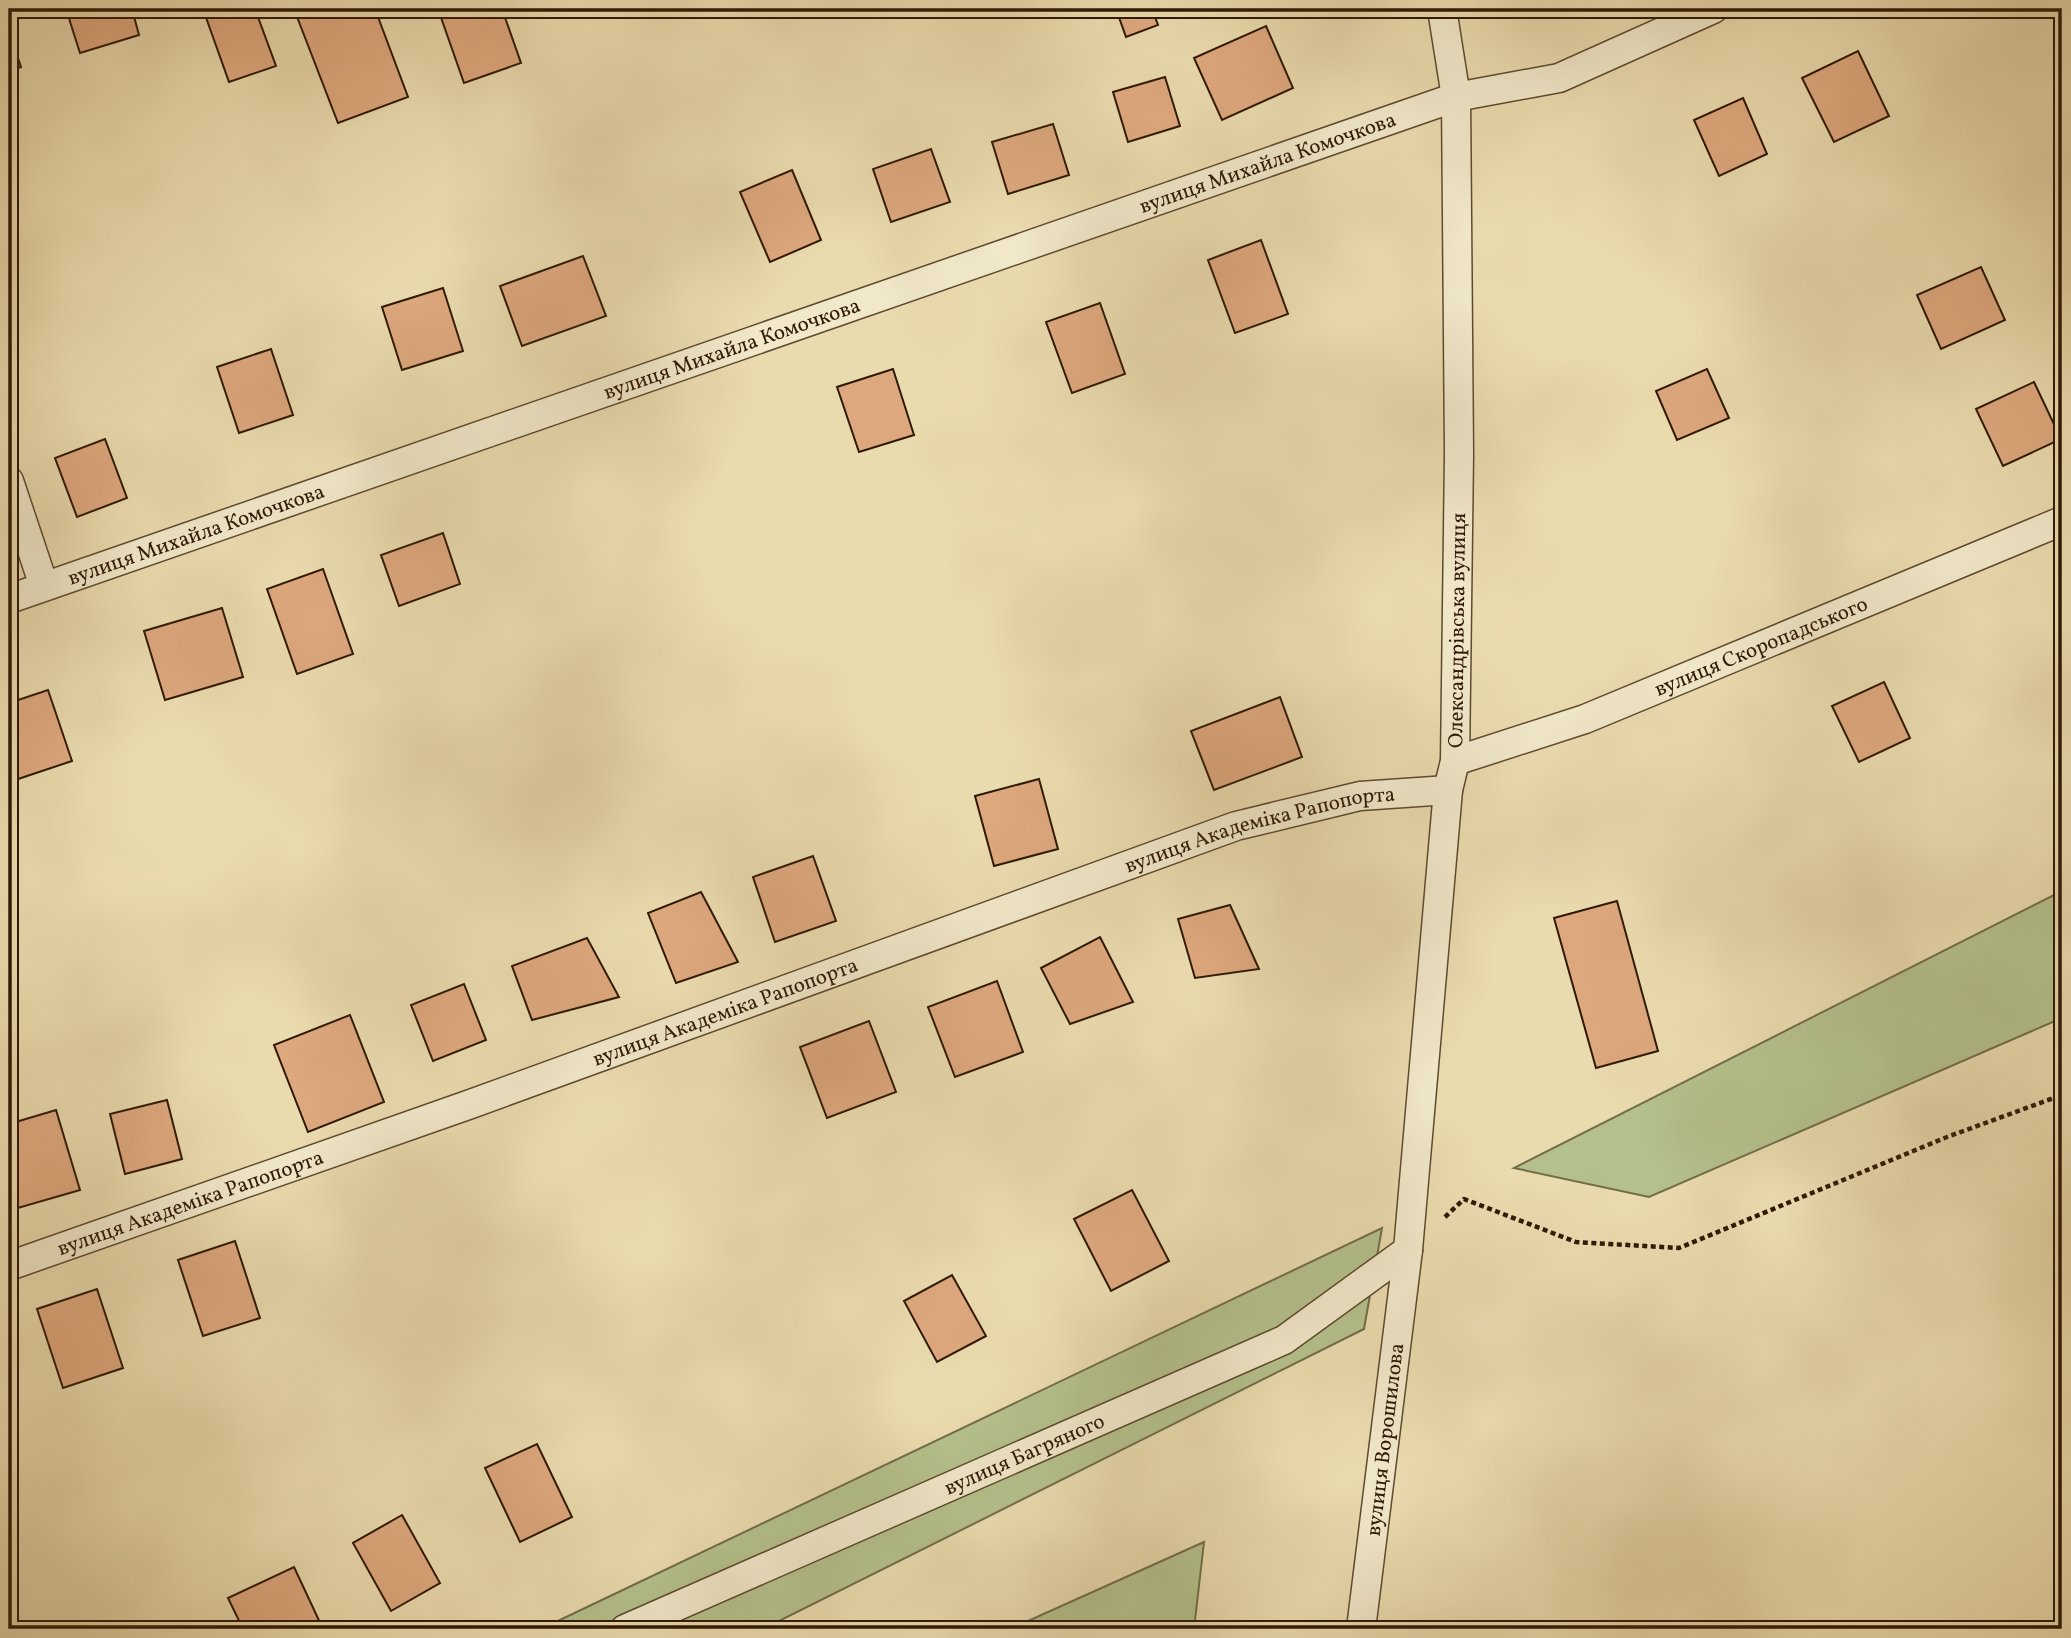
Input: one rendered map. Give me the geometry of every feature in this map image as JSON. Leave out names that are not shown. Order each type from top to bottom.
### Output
[{"type":"street","name":"Олександрівська вулиця","points":[[1408,1250],[1448,790],[1455,761],[1459,454],[1456,97],[1442,9]]},
{"type":"street","name":"вулиця Михайла Комочкова","points":[[9,599],[1456,97],[1559,78],[1713,9]]},
{"type":"street","points":[[9,481],[44,586]]},
{"type":"street","name":"вулиця Скоропадського","points":[[1455,761],[1585,719],[2062,521]]},
{"type":"street","name":"вулиця Академіка Рапопорта","points":[[9,1266],[468,1105],[1236,827],[1360,796],[1448,790]]},
{"type":"street","name":"вулиця Багряного","points":[[625,1629],[1284,1340],[1408,1250]]},
{"type":"street","name":"вулиця Ворошилова","points":[[1361,1629],[1408,1250]]},
{"type":"path","points":[[1408,1250],[1464,1199],[1576,1242],[1679,1248],[1947,1137],[2062,1095]]},
{"type":"green space","points":[[2062,891],[2062,1018],[1649,1197],[1514,1168]]},
{"type":"green space","points":[[1382,1228],[1364,1329],[763,1629],[541,1629]]},
{"type":"green space","points":[[1204,1542],[1194,1629],[1010,1629]]},
{"type":"building","points":[[66,9],[132,9],[139,35],[80,53]]},
{"type":"building","points":[[203,9],[255,9],[276,66],[229,82]]},
{"type":"building","points":[[294,9],[375,9],[408,97],[338,123]]},
{"type":"building","points":[[438,9],[502,9],[521,63],[464,83]]},
{"type":"building","points":[[1116,9],[1152,9],[1158,25],[1126,37]]},
{"type":"building","points":[[1266,26],[1293,88],[1222,120],[1194,58]]},
{"type":"building","points":[[9,32],[21,67],[9,72]]},
{"type":"building","points":[[1858,51],[1889,116],[1834,142],[1802,78]]},
{"type":"building","points":[[1165,77],[1180,126],[1128,142],[1113,92]]},
{"type":"building","points":[[1743,98],[1767,154],[1719,176],[1694,120]]},
{"type":"building","points":[[1053,124],[1069,175],[1008,194],[992,142]]},
{"type":"building","points":[[931,149],[950,202],[891,222],[873,169]]},
{"type":"building","points":[[792,170],[821,240],[770,262],[740,192]]},
{"type":"building","points":[[1261,240],[1288,314],[1235,333],[1208,260]]},
{"type":"building","points":[[583,256],[606,316],[522,346],[500,286]]},
{"type":"building","points":[[1981,267],[2005,320],[1941,349],[1917,295]]},
{"type":"building","points":[[443,288],[463,351],[402,370],[382,307]]},
{"type":"building","points":[[1100,303],[1125,374],[1072,393],[1046,322]]},
{"type":"building","points":[[271,349],[293,415],[239,433],[217,367]]},
{"type":"building","points":[[893,369],[914,435],[859,452],[837,387]]},
{"type":"building","points":[[1707,369],[1729,418],[1677,440],[1656,391]]},
{"type":"building","points":[[2034,382],[2061,439],[2003,466],[1976,409]]},
{"type":"building","points":[[105,439],[127,498],[77,517],[55,458]]},
{"type":"building","points":[[443,533],[460,584],[399,606],[381,555]]},
{"type":"building","points":[[323,569],[353,654],[297,674],[267,589]]},
{"type":"building","points":[[222,608],[243,677],[165,700],[144,631]]},
{"type":"building","points":[[1884,682],[1910,738],[1859,762],[1832,706]]},
{"type":"building","points":[[48,690],[72,761],[9,782],[9,703]]},
{"type":"building","points":[[1280,697],[1302,757],[1214,790],[1191,731]]},
{"type":"building","points":[[1039,779],[1058,849],[994,866],[975,796]]},
{"type":"building","points":[[813,856],[836,921],[775,942],[753,877]]},
{"type":"building","points":[[701,892],[738,962],[676,983],[648,913]]},
{"type":"building","points":[[1617,901],[1658,1051],[1596,1068],[1554,918]]},
{"type":"building","points":[[1230,905],[1259,969],[1195,978],[1178,919]]},
{"type":"building","points":[[1100,937],[1133,1002],[1070,1024],[1041,968]]},
{"type":"building","points":[[587,938],[619,997],[532,1020],[512,966]]},
{"type":"building","points":[[997,981],[1023,1052],[955,1077],[928,1007]]},
{"type":"building","points":[[464,984],[486,1040],[433,1061],[411,1005]]},
{"type":"building","points":[[350,1015],[384,1102],[308,1132],[274,1045]]},
{"type":"building","points":[[869,1021],[896,1092],[827,1118],[800,1047]]},
{"type":"building","points":[[167,1100],[182,1159],[125,1174],[110,1114]]},
{"type":"building","points":[[56,1110],[80,1190],[11,1210],[9,1124]]},
{"type":"building","points":[[1132,1190],[1169,1261],[1111,1291],[1074,1219]]},
{"type":"building","points":[[235,1241],[260,1318],[203,1336],[178,1260]]},
{"type":"building","points":[[952,1275],[986,1336],[937,1362],[904,1301]]},
{"type":"building","points":[[97,1289],[123,1368],[63,1388],[37,1309]]},
{"type":"building","points":[[537,1444],[572,1517],[520,1542],[485,1468]]},
{"type":"building","points":[[402,1515],[440,1583],[391,1611],[353,1543]]},
{"type":"building","points":[[294,1567],[323,1629],[243,1629],[228,1598]]}]
